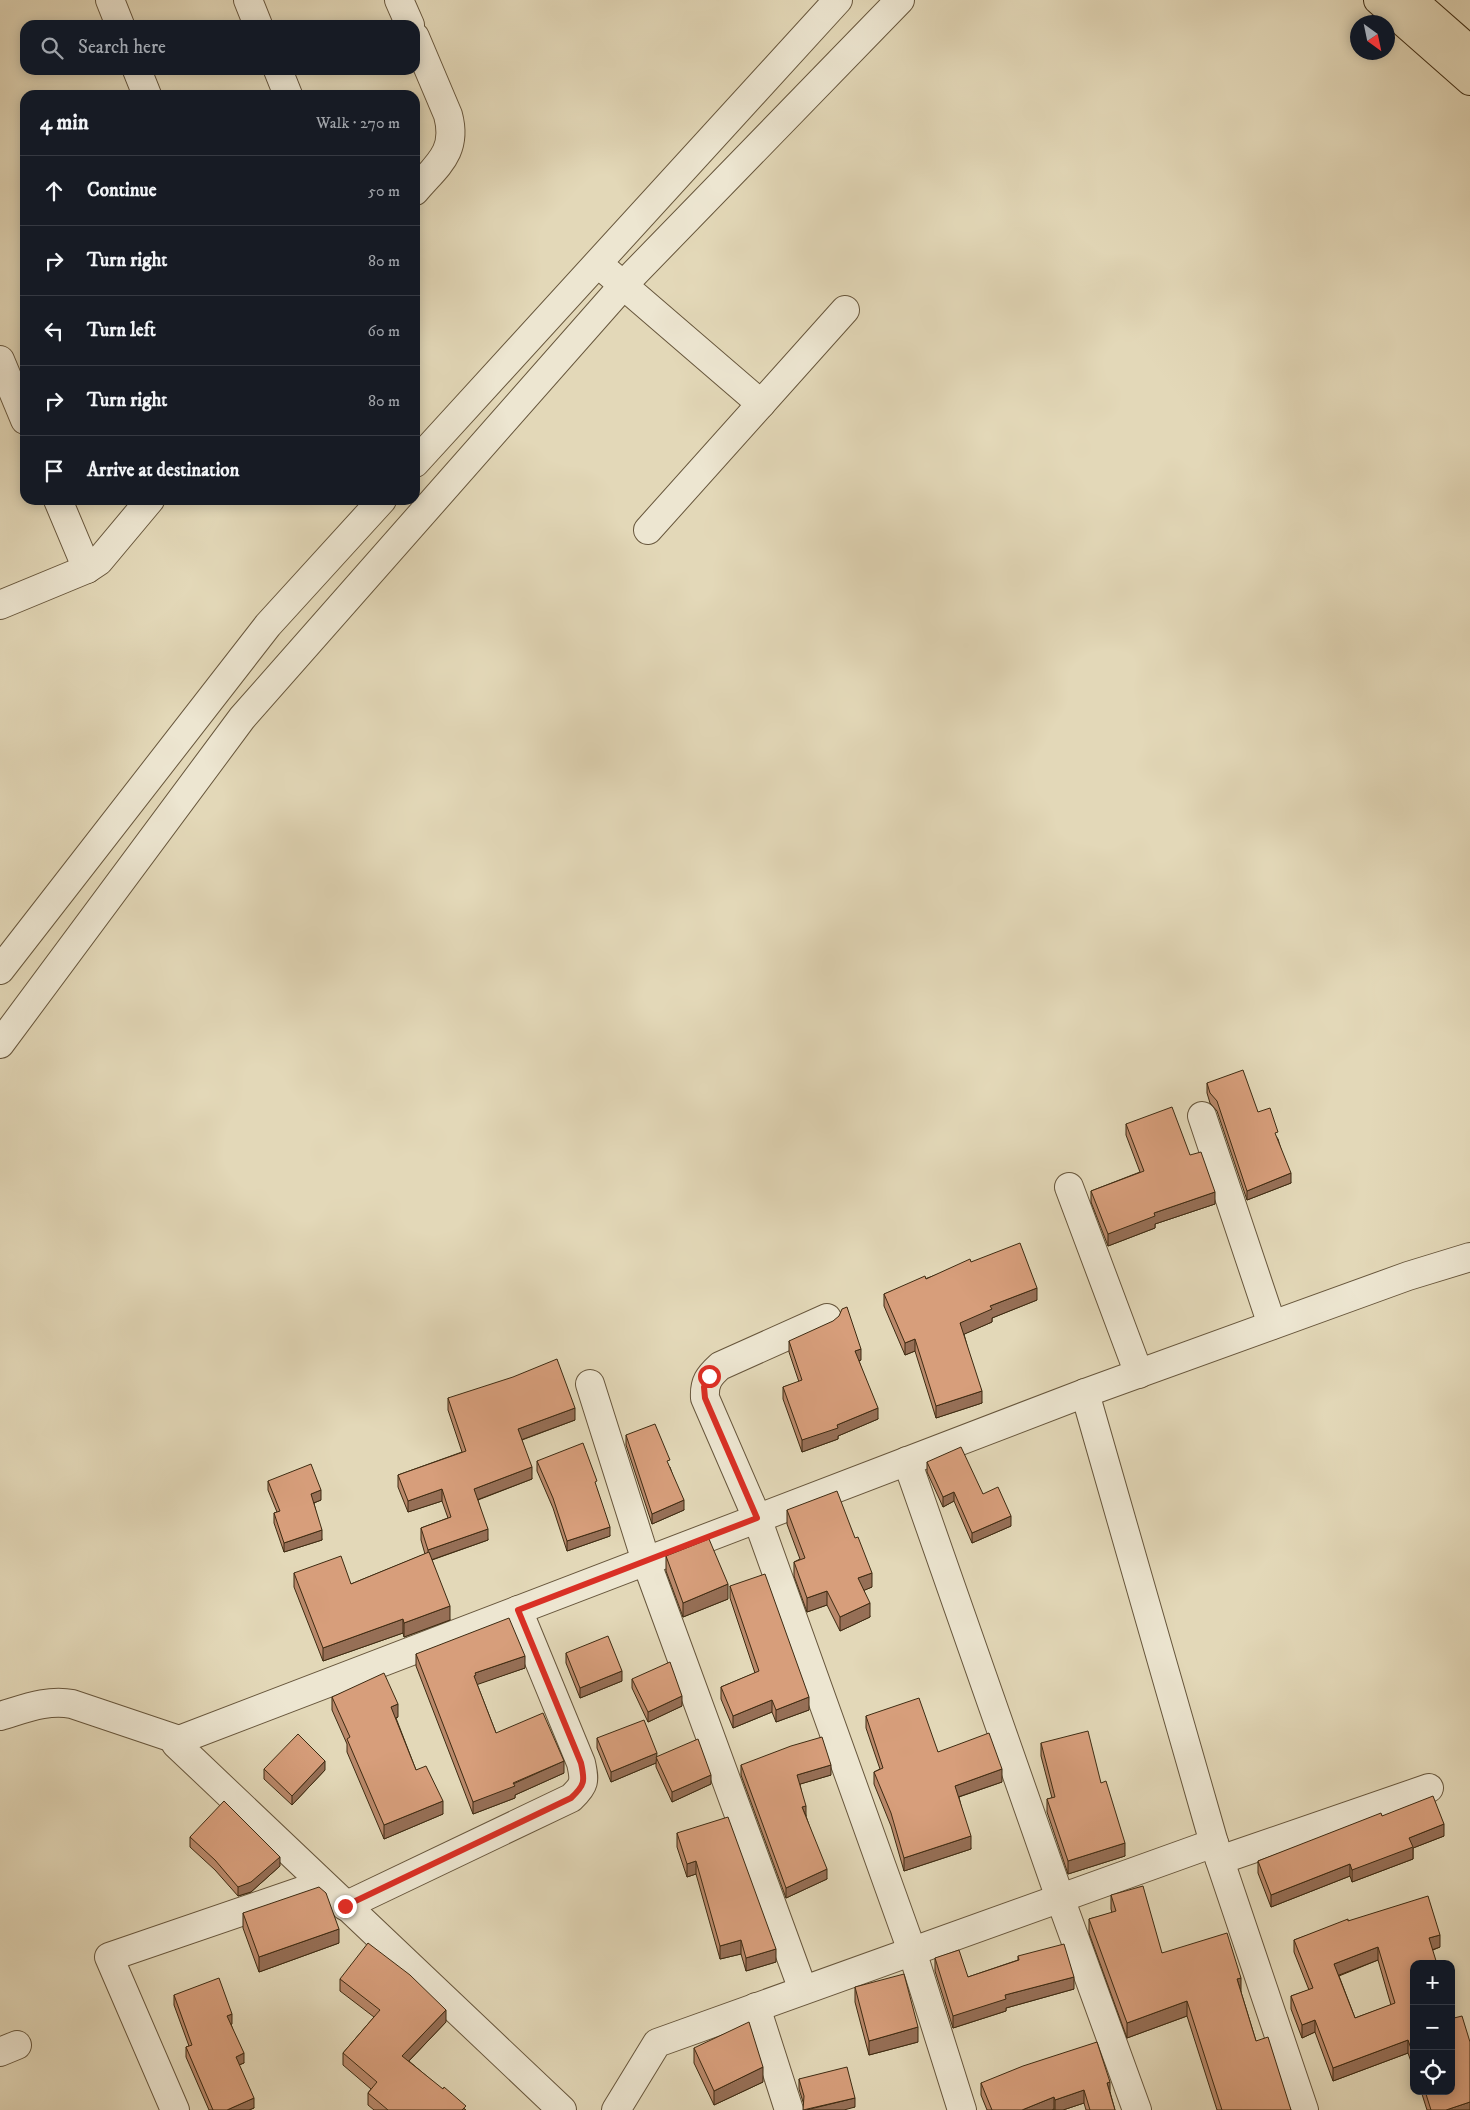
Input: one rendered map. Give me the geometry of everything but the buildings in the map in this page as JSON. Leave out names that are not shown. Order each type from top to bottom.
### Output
[{"type":"main road","points":[[1378,0],[1470,81]]},
{"type":"main road","points":[[1413,0],[1470,50]]},
{"type":"street","points":[[110,0],[118,20]]},
{"type":"street","points":[[248,0],[256,20]]},
{"type":"street","points":[[399,0],[408,20]]},
{"type":"street","points":[[420,459],[838,0]]},
{"type":"street","points":[[0,1044],[242,718],[623,285],[897,1]]},
{"type":"street","points":[[420,49],[448,115],[452,128],[452,140],[447,154],[420,185]]},
{"type":"street","points":[[140,75],[145,90]]},
{"type":"street","points":[[280,75],[286,90]]},
{"type":"street","points":[[598,263],[761,404]]},
{"type":"street","points":[[648,530],[845,310]]},
{"type":"street","points":[[0,360],[20,408]]},
{"type":"street","points":[[420,469],[443,490]]},
{"type":"street","points":[[60,505],[87,569]]},
{"type":"street","points":[[0,605],[87,569],[99,561],[146,505]]},
{"type":"street","points":[[0,970],[268,624],[377,505]]},
{"type":"street","points":[[102,838],[137,860]]},
{"type":"street","points":[[1202,1116],[1272,1325]]},
{"type":"street","points":[[1069,1187],[1139,1374]]},
{"type":"street","points":[[0,1716],[49,1703],[61,1702],[178,1740],[1085,1394],[1408,1276],[1470,1257]]},
{"type":"street","points":[[827,1318],[720,1366],[709,1376],[704,1387],[705,1398],[757,1518],[912,1951],[962,2110]]},
{"type":"street","points":[[590,1384],[646,1561],[804,1990]]},
{"type":"street","points":[[1085,1394],[1217,1852],[1304,2110]]},
{"type":"street","points":[[907,1462],[1060,1898],[1137,2110]]},
{"type":"street","points":[[345,1906],[571,1798],[581,1788],[584,1778],[581,1763],[518,1610]]},
{"type":"street","points":[[178,1740],[176,1744],[562,2110]]},
{"type":"street","points":[[616,2110],[657,2043],[1060,1898],[1429,1788]]},
{"type":"street","points":[[174,2110],[109,1957],[322,1884]]},
{"type":"street","points":[[756,2008],[789,2110]]},
{"type":"route","points":[[345,1906],[571,1798],[581,1788],[584,1778],[581,1763],[518,1610],[757,1518],[705,1398],[704,1387],[709,1376]]}]
